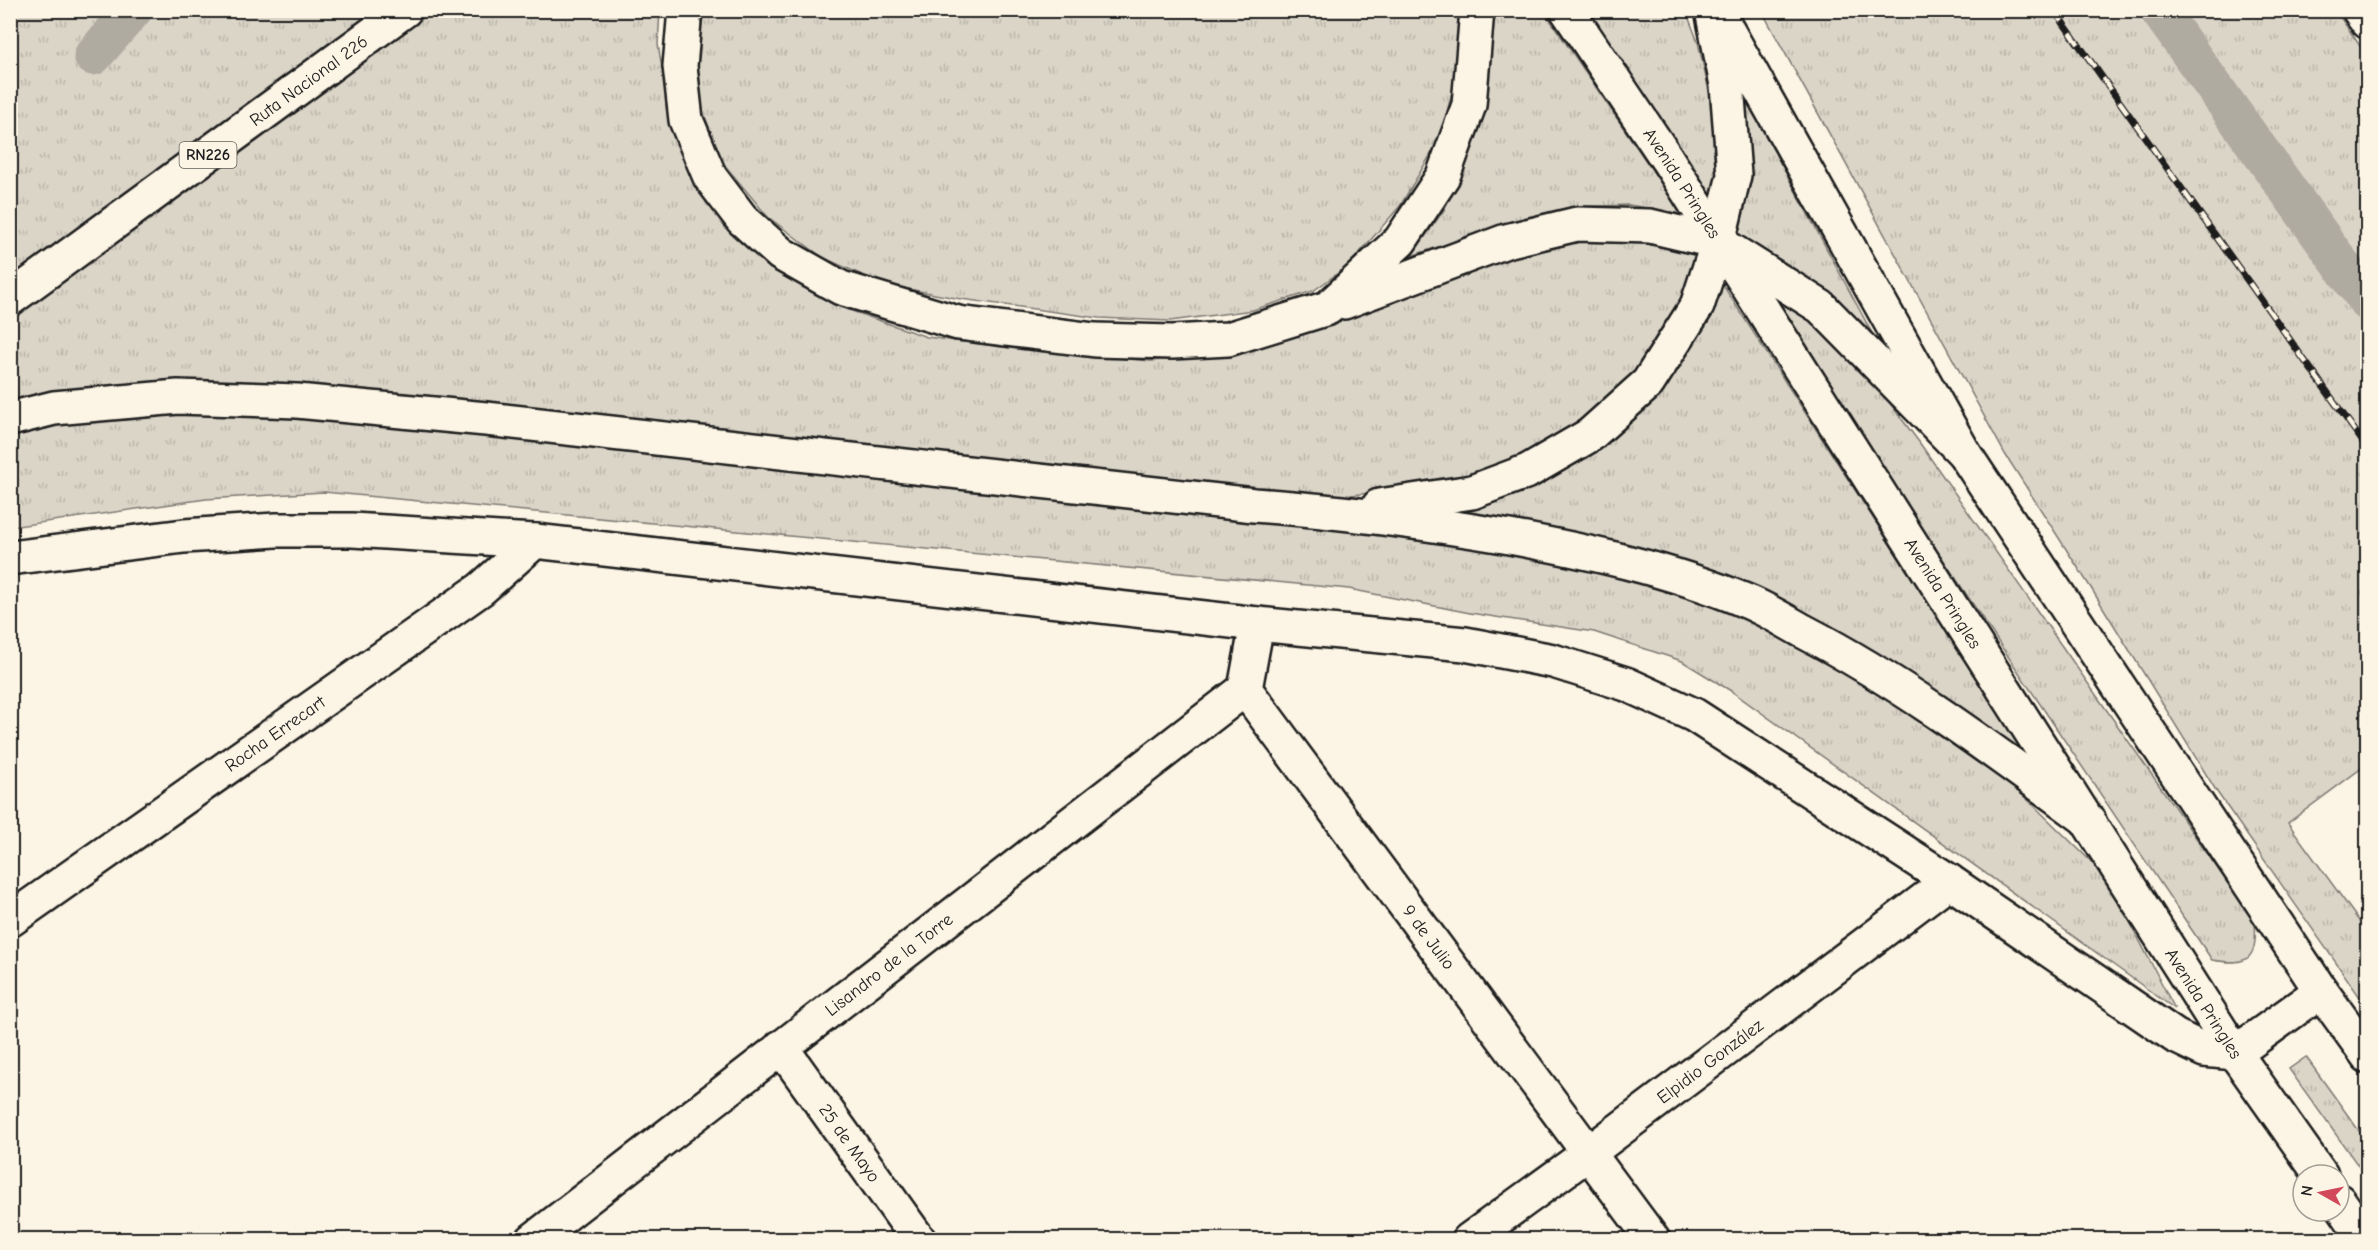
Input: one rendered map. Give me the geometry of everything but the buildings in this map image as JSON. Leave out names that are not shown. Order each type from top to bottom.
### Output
[{"type":"main road","name":"Ruta Nacional 226","points":[[10,299],[405,10]]},
{"type":"main road","points":[[685,10],[680,66],[686,120],[710,177],[742,219],[781,254],[841,288],[958,323],[1095,340],[1172,342],[1228,339],[1328,309],[1506,241],[1577,224],[1650,226],[1718,242],[1821,307],[1964,453]]},
{"type":"main road","points":[[1328,309],[1400,241],[1443,176],[1469,105],[1477,10]]},
{"type":"main road","name":"Avenida Pringles","points":[[1567,10],[1666,159],[2235,1053],[2313,1163]]},
{"type":"main road","points":[[1326,510],[1408,503],[1472,492],[1528,471],[1590,435],[1648,382],[1697,306],[1718,242],[1734,175],[1727,85],[1714,10]]},
{"type":"main road","points":[[1714,10],[1964,453],[2321,991],[2367,1056]]},
{"type":"main road","points":[[2359,10],[2367,22]]},
{"type":"main road","points":[[10,419],[54,408],[178,397],[297,401],[486,419],[1254,505],[1326,510],[1449,527],[1566,547],[1664,571],[1748,602],[1833,646],[1944,715],[2089,821]]},
{"type":"main road","points":[[10,558],[184,536],[276,530],[352,530],[534,541],[1257,624],[1465,644],[1553,661],[1626,684],[1694,715],[1949,881],[2175,1036],[2204,1050],[2235,1053],[2321,991]]},
{"type":"main road","name":"Rocha Errecart","points":[[10,920],[455,608],[481,589],[534,541]]},
{"type":"main road","points":[[1245,689],[1257,624]]},
{"type":"main road","name":"Lisandro de la Torre","points":[[533,1239],[1245,689]]},
{"type":"main road","name":"9 de Julio","points":[[1245,689],[1653,1239]]},
{"type":"main road","name":"Elpidio González","points":[[1469,1239],[1590,1152],[1949,881]]},
{"type":"main road","name":"25 de Mayo","points":[[781,1047],[919,1239]]},
{"type":"main road","points":[[2351,1218],[2366,1239]]},
{"type":"green space","points":[[15,10],[375,11],[11,277],[10,30]]},
{"type":"green space","points":[[434,10],[660,11],[658,44],[669,110],[787,275],[849,310],[927,337],[1025,350],[1151,361],[1206,355],[1507,255],[1563,241],[1611,236],[1662,242],[1698,256],[1671,321],[1630,380],[1585,420],[1521,459],[1461,483],[1324,498],[332,388],[219,381],[147,385],[11,403],[10,320]]},
{"type":"green space","points":[[697,11],[1461,11],[1461,57],[1440,139],[1400,206],[1349,265],[1313,291],[1253,310],[1170,321],[1099,318],[961,299],[882,284],[822,257],[768,217],[723,163],[700,104],[693,40]]},
{"type":"green space","points":[[1490,11],[1544,11],[1682,214],[1629,205],[1571,207],[1512,222],[1411,256],[1444,210],[1471,151],[1487,91]]},
{"type":"green space","points":[[1587,11],[1686,11],[1698,42],[1716,122],[1720,187],[1710,199]]},
{"type":"green space","points":[[1762,11],[2336,11],[2367,56],[2367,764],[2288,823],[2367,932],[2368,1000],[2364,1003],[2217,792],[2005,454]]},
{"type":"green space","points":[[1738,84],[1872,333],[1817,288],[1732,243]]},
{"type":"green space","points":[[1719,279],[2034,768],[1868,655],[1448,511],[1564,467]]},
{"type":"green space","points":[[1762,290],[1794,307],[1840,343],[1880,390],[1919,442],[2255,922],[2255,945],[2248,957],[2234,962],[2212,960]]},
{"type":"green space","points":[[199,409],[324,415],[1363,530],[1626,570],[1714,601],[1803,644],[1932,720],[2027,799],[2106,876],[2175,1009],[1731,691],[1682,661],[1594,632],[1470,613],[1349,589],[324,492],[206,499],[11,527],[10,431],[82,415]]},
{"type":"green space","points":[[2306,1057],[2367,1142],[2367,1178],[2289,1069]]},
{"type":"waterway","points":[[93,56],[133,10]]},
{"type":"waterway","points":[[2159,10],[2368,302]]},
{"type":"railway","points":[[2054,10],[2368,449]]}]
